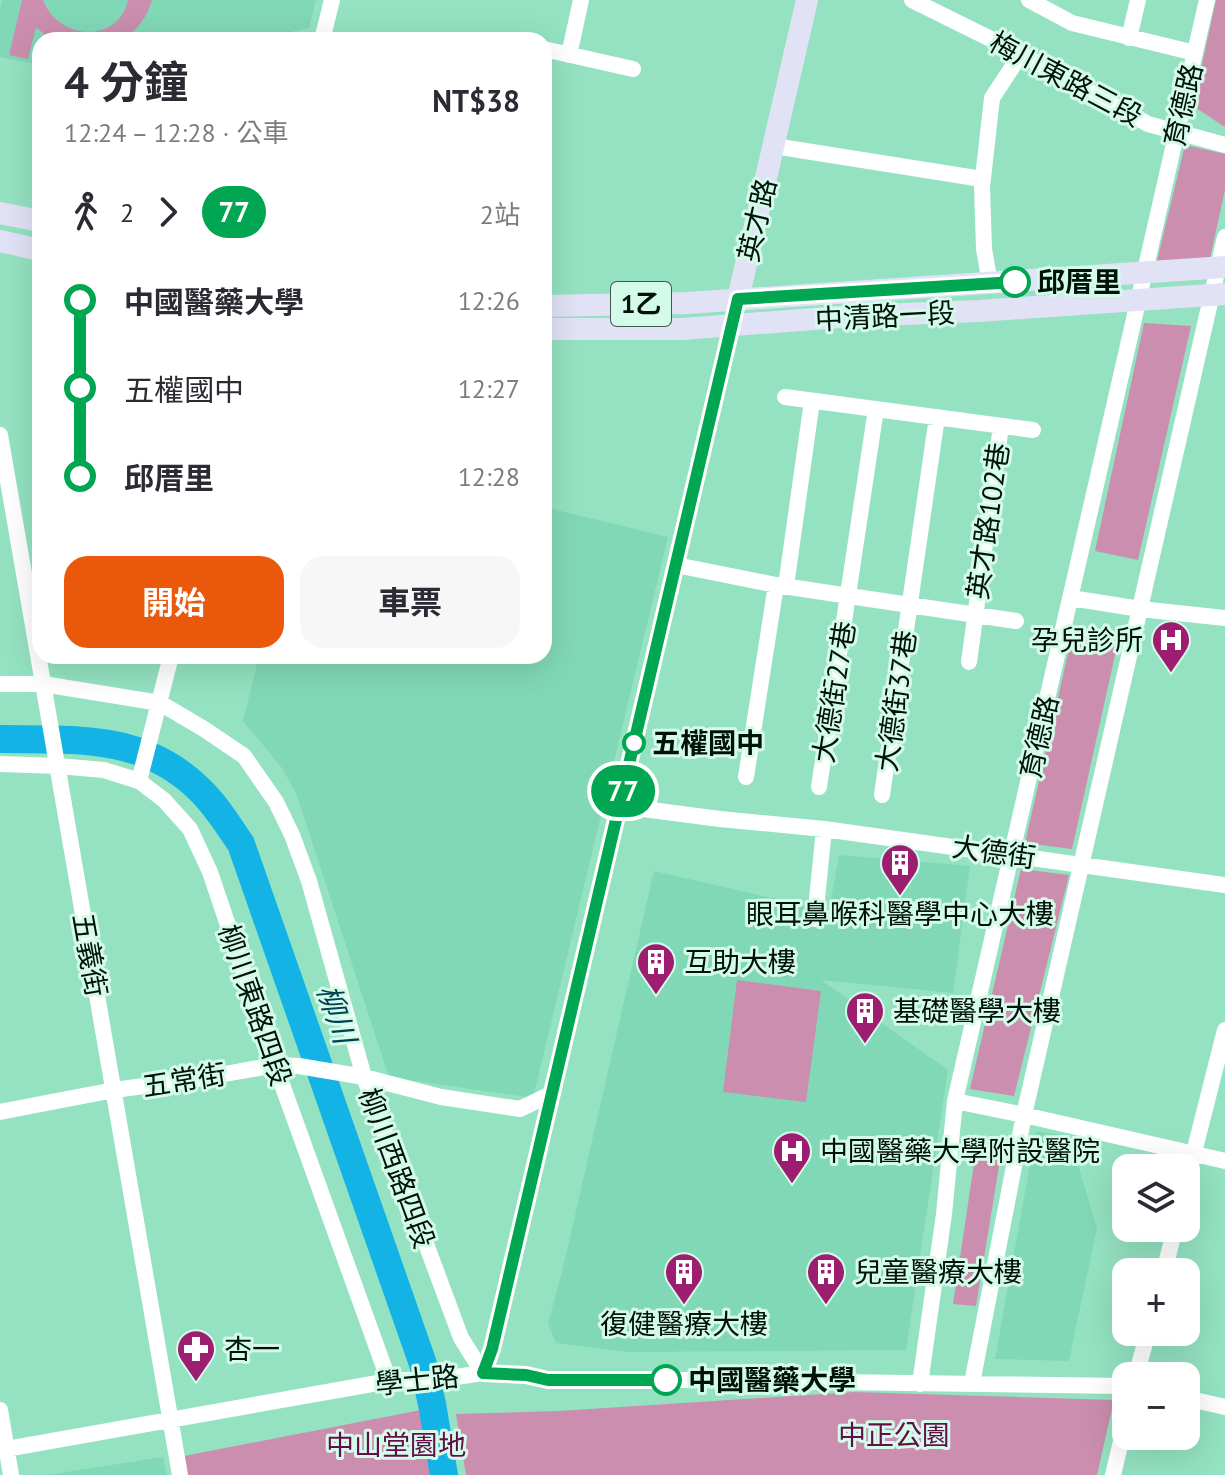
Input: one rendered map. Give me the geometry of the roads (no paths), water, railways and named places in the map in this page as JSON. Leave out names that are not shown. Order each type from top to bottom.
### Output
[{"type":"main road","name":"英才路","points":[[738,299],[807,0]]},
{"type":"main road","points":[[0,213],[32,219]]},
{"type":"main road","points":[[0,241],[32,248]]},
{"type":"main road","name":"中清路一段","points":[[552,306],[687,303],[1222,267]]},
{"type":"main road","name":"中清路一段","points":[[552,329],[682,329],[1218,294]]},
{"type":"street","points":[[324,32],[332,0]]},
{"type":"street","points":[[569,55],[581,0]]},
{"type":"street","name":"梅川東路三段","points":[[912,0],[1021,54],[1148,124],[1225,145]]},
{"type":"street","points":[[1029,0],[1072,23],[1195,53]]},
{"type":"street","points":[[1129,38],[1138,0]]},
{"type":"street","name":"育德路","points":[[920,1384],[944,1214],[955,1101],[1207,0]]},
{"type":"street","points":[[552,51],[633,69]]},
{"type":"street","points":[[990,283],[984,249],[982,179],[992,98],[1021,54]]},
{"type":"street","points":[[774,146],[982,179]]},
{"type":"street","points":[[972,1383],[1024,1115],[1140,609],[1218,294],[1225,237]]},
{"type":"street","name":"英才路","points":[[483,1373],[492,1349],[553,1093],[738,299]]},
{"type":"street","name":"英才路102巷","points":[[785,397],[1033,430]]},
{"type":"street","points":[[746,777],[812,401]]},
{"type":"street","points":[[848,596],[876,409]]},
{"type":"street","points":[[910,607],[937,417]]},
{"type":"street","name":"英才路102巷","points":[[969,662],[1001,426]]},
{"type":"street","name":"五義街","points":[[0,435],[32,619]]},
{"type":"street","name":"英才路102巷","points":[[676,565],[781,586],[1016,621]]},
{"type":"street","name":"大德街27巷","points":[[819,787],[848,596]]},
{"type":"street","points":[[1071,598],[1225,618]]},
{"type":"street","name":"大德街37巷","points":[[882,795],[910,607]]},
{"type":"street","name":"五義街","points":[[40,664],[180,1475]]},
{"type":"street","points":[[139,781],[169,664]]},
{"type":"street","name":"柳川西路四段","points":[[0,684],[160,703],[244,756],[276,802],[292,835],[309,881],[356,1076],[461,1338],[483,1373]]},
{"type":"street","name":"柳川東路四段","points":[[0,764],[56,758],[139,781],[164,800],[190,829],[210,872],[275,1065],[389,1381]]},
{"type":"street","name":"大德街","points":[[620,806],[824,829],[1225,885]]},
{"type":"street","points":[[815,919],[824,829]]},
{"type":"street","points":[[955,1101],[1193,1154],[1225,1030]]},
{"type":"street","name":"五常街","points":[[0,1112],[114,1090],[275,1065],[356,1076],[441,1097],[520,1109],[553,1093]]},
{"type":"street","points":[[1200,1156],[1225,1161]]},
{"type":"street","name":"學士路","points":[[3,1449],[389,1381],[483,1373],[526,1375],[548,1380],[1112,1386]]},
{"type":"street","points":[[1200,1401],[1225,1407]]},
{"type":"street","points":[[0,1410],[3,1449],[11,1475]]},
{"type":"street","points":[[1113,1475],[1119,1450]]},
{"type":"waterway","name":"柳川","points":[[0,739],[106,743],[154,758],[199,789],[241,844],[423,1364],[444,1475]]},
{"type":"place","name":"邱厝里","points":[[1015,282]]},
{"type":"place","name":"孕兒診所","points":[[1171,674]]},
{"type":"place","name":"五權國中","points":[[634,743]]},
{"type":"place","name":"眼耳鼻喉科醫學中心大樓","points":[[900,897]]},
{"type":"place","name":"互助大樓","points":[[656,996]]},
{"type":"place","name":"基礎醫學大樓","points":[[865,1045]]},
{"type":"place","name":"中國醫藥大學附設醫院","points":[[792,1185]]},
{"type":"place","name":"復健醫療大樓","points":[[684,1306]]},
{"type":"place","name":"兒童醫療大樓","points":[[826,1306]]},
{"type":"place","name":"中國醫藥大學","points":[[666,1380]]},
{"type":"place","name":"杏一","points":[[196,1383]]},
{"type":"park label","name":"中正公園","points":[[894,1435]]},
{"type":"park label","name":"中山堂園地","points":[[396,1445]]}]
